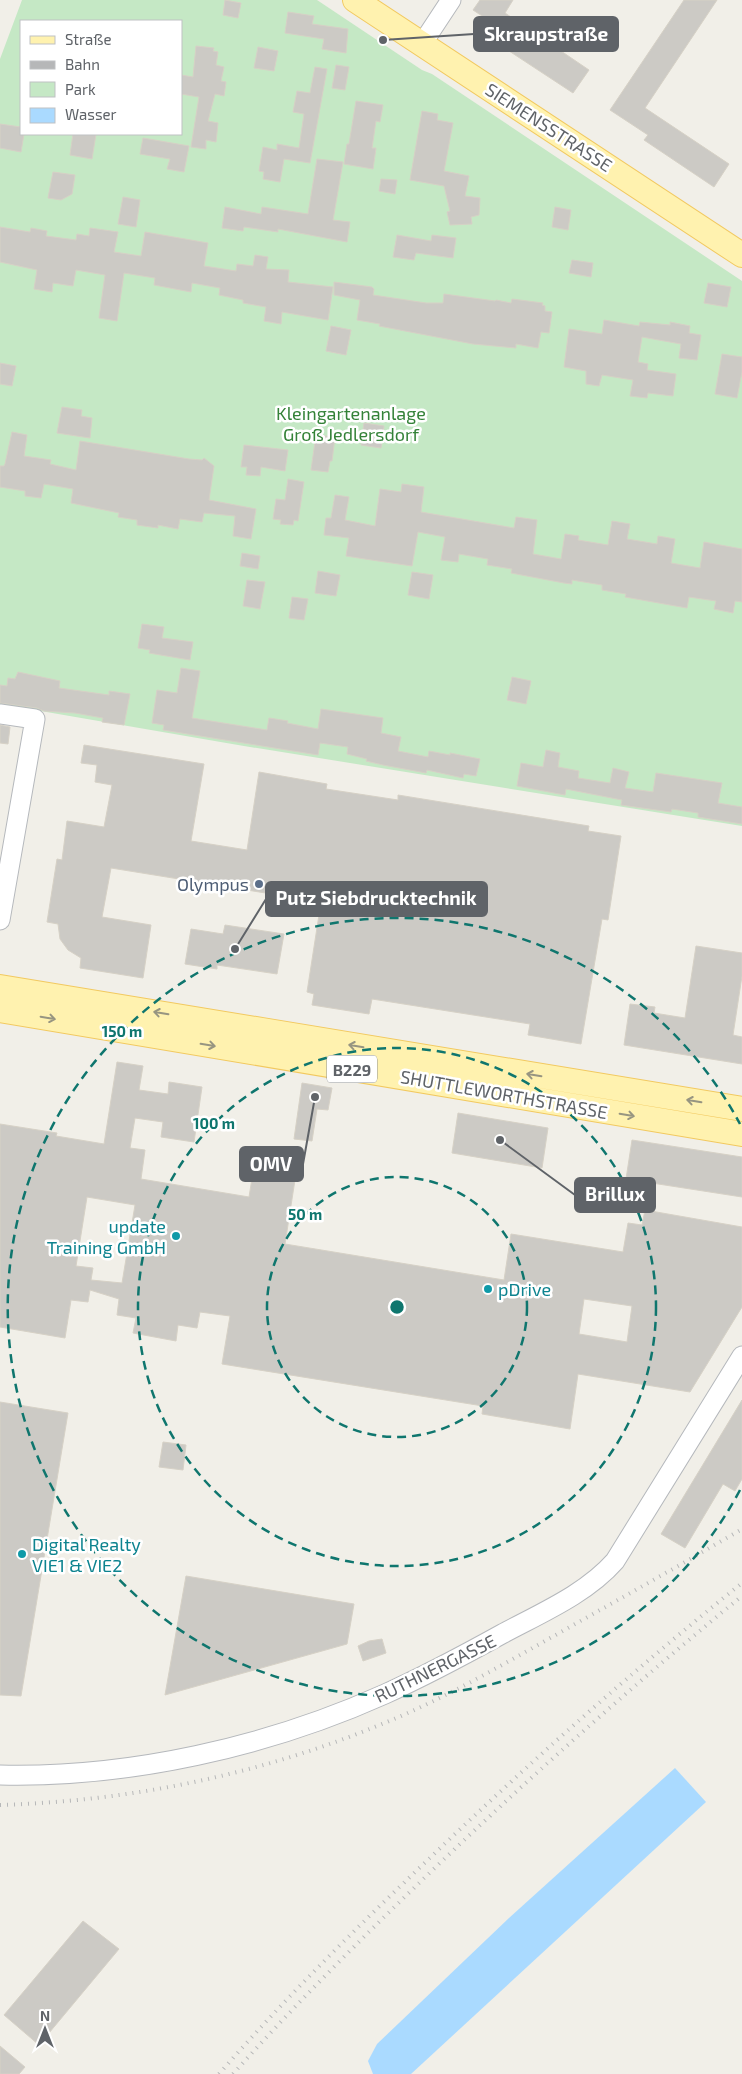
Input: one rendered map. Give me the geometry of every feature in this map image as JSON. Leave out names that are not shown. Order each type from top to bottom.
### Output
[{"type":"main road","name":"SIEMENSSTRASSE","points":[[355,0],[742,255]]},
{"type":"main road","name":"SHUTTLEWORTHSTRASSE","points":[[0,987],[742,1109]]},
{"type":"main road","name":"SHUTTLEWORTHSTRASSE","points":[[0,1010],[742,1134]]},
{"type":"street","points":[[422,44],[452,0]]},
{"type":"street","points":[[0,714],[35,719],[0,920]]},
{"type":"street","name":"RUTHNERGASSE","points":[[0,1775],[56,1774],[177,1760],[290,1730],[384,1695],[441,1667],[543,1612],[588,1586],[603,1575],[615,1561],[742,1356]]},
{"type":"green space","name":"Kleingartenanlage Groß Jedlersdorf","points":[[22,0],[317,0],[422,70],[432,74],[742,281],[742,826],[238,745],[0,704],[0,59]]},
{"type":"water","points":[[675,1768],[706,1802],[411,2074],[373,2074],[368,2061],[377,2044],[509,1918]]},
{"type":"building","points":[[225,0],[241,3],[238,18],[223,15]]},
{"type":"building","points":[[480,0],[513,0],[505,13],[589,70],[573,93],[503,47],[511,35],[473,10]]},
{"type":"building","points":[[684,0],[717,0],[645,108],[729,164],[714,187],[644,140],[648,135],[610,110]]},
{"type":"building","points":[[288,12],[314,16],[312,24],[348,29],[346,53],[322,49],[324,39],[285,33]]},
{"type":"building","points":[[196,46],[214,48],[213,51],[218,52],[216,65],[224,67],[221,81],[226,82],[224,96],[215,94],[208,121],[218,123],[216,142],[206,140],[206,149],[191,147],[199,97],[182,94],[182,75],[193,77]]},
{"type":"building","points":[[258,47],[278,51],[274,71],[254,68]]},
{"type":"building","points":[[336,65],[349,67],[345,90],[332,88]]},
{"type":"building","points":[[315,67],[327,69],[310,163],[284,159],[280,182],[263,179],[264,172],[259,171],[263,147],[277,150],[277,144],[299,148],[304,114],[293,112],[297,91],[310,93]]},
{"type":"building","points":[[356,101],[383,105],[380,122],[376,121],[372,148],[376,148],[373,169],[344,164]]},
{"type":"building","points":[[422,111],[438,114],[437,120],[453,123],[444,171],[469,176],[465,196],[480,198],[479,215],[471,217],[472,224],[450,225],[447,212],[450,211],[444,186],[410,180]]},
{"type":"building","points":[[0,124],[20,127],[20,135],[24,135],[21,152],[0,148]]},
{"type":"building","points":[[73,135],[96,135],[92,159],[70,155]]},
{"type":"building","points":[[143,138],[189,146],[184,172],[167,169],[170,159],[140,154]]},
{"type":"building","points":[[317,159],[343,162],[333,220],[350,222],[347,242],[278,229],[278,232],[244,227],[243,231],[222,228],[225,207],[261,214],[262,207],[308,214]]},
{"type":"building","points":[[53,172],[75,175],[72,194],[61,200],[48,198]]},
{"type":"building","points":[[381,179],[397,180],[395,194],[379,191]]},
{"type":"building","points":[[123,197],[140,200],[136,227],[118,224]]},
{"type":"building","points":[[555,207],[571,210],[568,230],[552,227]]},
{"type":"building","points":[[0,227],[30,232],[31,228],[47,231],[46,236],[76,240],[77,234],[89,236],[90,228],[118,232],[114,252],[141,256],[145,232],[208,243],[204,266],[236,271],[237,264],[253,266],[255,255],[268,257],[266,269],[289,270],[288,282],[333,287],[328,320],[282,312],[281,324],[264,321],[266,307],[243,303],[243,300],[219,295],[220,288],[192,283],[191,292],[154,285],[155,278],[124,273],[117,321],[99,318],[105,275],[76,270],[73,286],[53,283],[52,292],[34,289],[37,270],[0,262]]},
{"type":"building","points":[[397,235],[431,241],[432,235],[456,238],[453,258],[416,253],[414,260],[393,257]]},
{"type":"building","points":[[572,260],[593,263],[591,277],[569,273]]},
{"type":"building","points":[[334,282],[372,287],[374,289],[373,295],[426,303],[443,303],[444,294],[511,303],[512,299],[543,303],[545,311],[552,312],[549,333],[541,332],[538,348],[516,344],[516,348],[473,344],[379,326],[380,324],[357,320],[360,300],[334,295]]},
{"type":"building","points":[[708,283],[731,287],[727,307],[704,303]]},
{"type":"building","points":[[604,320],[639,326],[640,322],[670,325],[670,322],[690,326],[689,333],[701,335],[697,360],[679,358],[681,344],[642,337],[638,362],[648,364],[647,370],[676,374],[673,396],[648,393],[647,398],[630,396],[633,380],[602,375],[599,386],[586,384],[586,371],[564,367],[569,329],[602,334]]},
{"type":"building","points":[[331,326],[351,330],[346,355],[326,351]]},
{"type":"building","points":[[722,354],[742,357],[742,372],[737,398],[715,394]]},
{"type":"building","points":[[0,363],[16,366],[12,386],[0,384]]},
{"type":"building","points":[[62,407],[82,410],[81,416],[92,418],[90,438],[57,433]]},
{"type":"building","points":[[364,423],[384,426],[381,448],[361,445]]},
{"type":"building","points":[[12,432],[27,435],[24,456],[51,460],[50,464],[76,470],[80,441],[189,459],[202,460],[204,458],[214,466],[209,500],[256,509],[251,539],[233,536],[235,516],[204,513],[202,522],[180,519],[178,529],[158,525],[158,528],[137,525],[137,520],[118,517],[119,513],[71,503],[73,489],[44,484],[41,498],[25,496],[25,491],[0,487],[0,466],[5,464]]},
{"type":"building","points":[[316,435],[335,437],[332,461],[330,461],[328,472],[311,470]]},
{"type":"building","points":[[244,445],[288,450],[285,471],[261,467],[260,476],[246,475],[247,467],[241,467]]},
{"type":"building","points":[[288,479],[304,482],[298,521],[294,520],[293,525],[280,524],[281,520],[273,519],[276,499],[285,500]]},
{"type":"building","points":[[402,484],[424,487],[421,512],[514,528],[516,517],[537,520],[533,554],[561,559],[565,534],[579,536],[578,540],[608,545],[612,521],[630,524],[627,539],[657,544],[658,536],[675,539],[671,563],[700,568],[704,542],[742,549],[742,602],[735,601],[733,613],[714,609],[716,601],[689,597],[687,608],[625,597],[626,594],[602,590],[602,585],[572,580],[572,584],[564,583],[511,573],[512,569],[487,565],[488,559],[459,554],[458,562],[441,560],[445,537],[418,532],[412,566],[346,556],[349,538],[324,535],[326,518],[331,518],[335,495],[349,497],[345,520],[375,526],[380,489],[401,492]]},
{"type":"building","points":[[242,553],[260,556],[258,569],[240,566]]},
{"type":"building","points":[[318,571],[340,575],[336,596],[315,593]]},
{"type":"building","points":[[412,572],[433,575],[429,599],[408,595]]},
{"type":"building","points":[[247,580],[265,582],[260,609],[243,606]]},
{"type":"building","points":[[292,597],[308,599],[304,620],[289,618]]},
{"type":"building","points":[[142,624],[164,627],[162,638],[193,642],[190,660],[149,653],[150,650],[138,648]]},
{"type":"building","points":[[181,668],[200,671],[192,718],[267,730],[269,718],[318,729],[321,709],[383,718],[381,733],[401,737],[398,751],[428,757],[429,751],[450,755],[450,753],[480,759],[476,776],[464,774],[463,778],[427,770],[426,773],[383,765],[347,754],[348,747],[320,743],[318,755],[163,730],[164,725],[152,723],[157,690],[177,693]]},
{"type":"building","points":[[18,672],[60,681],[59,688],[109,695],[109,691],[130,694],[124,725],[102,722],[103,718],[75,713],[44,711],[37,708],[0,703],[0,685],[7,686],[8,678],[15,679]]},
{"type":"building","points":[[512,677],[531,681],[526,704],[507,700]]},
{"type":"building","points":[[0,725],[10,727],[8,744],[0,743]]},
{"type":"building","points":[[84,745],[204,764],[191,841],[247,850],[259,772],[327,784],[326,789],[398,800],[398,795],[589,826],[588,831],[621,836],[608,920],[602,919],[581,1044],[528,1035],[530,1024],[372,999],[369,1014],[312,1005],[314,994],[307,992],[321,902],[111,868],[102,917],[151,925],[143,978],[80,968],[81,958],[68,950],[60,939],[58,924],[47,922],[57,859],[62,860],[67,821],[104,827],[112,785],[95,782],[97,765],[81,763]]},
{"type":"building","points":[[546,750],[560,753],[558,767],[579,771],[578,778],[610,783],[613,768],[629,772],[625,788],[653,792],[656,773],[722,783],[718,803],[742,807],[742,824],[698,817],[698,813],[672,809],[671,812],[621,805],[622,800],[566,789],[565,795],[517,786],[521,763],[543,767]]},
{"type":"building","points":[[225,925],[284,934],[277,974],[217,965],[217,969],[185,964],[191,929],[223,934]]},
{"type":"building","points":[[696,946],[742,953],[742,976],[733,1035],[742,1037],[742,1064],[624,1045],[630,1004],[655,1007],[654,1013],[685,1018]]},
{"type":"building","name":"pDrive","points":[[117,1062],[143,1066],[139,1090],[168,1094],[169,1082],[202,1087],[194,1142],[161,1137],[163,1122],[135,1118],[130,1148],[145,1150],[141,1179],[249,1197],[255,1160],[297,1167],[285,1244],[504,1280],[511,1234],[623,1252],[628,1223],[642,1225],[645,1210],[742,1227],[742,1307],[690,1392],[578,1374],[570,1429],[482,1414],[483,1406],[222,1364],[230,1316],[200,1312],[197,1328],[178,1325],[176,1341],[133,1333],[136,1318],[117,1315],[119,1299],[90,1290],[88,1302],[71,1300],[65,1338],[0,1327],[0,1124],[57,1133],[56,1136],[104,1144]],"holes":[[[87,1197],[135,1205],[122,1283],[91,1280],[93,1268],[76,1266]],[[584,1299],[632,1306],[627,1342],[579,1334]]]},
{"type":"building","points":[[302,1083],[332,1088],[328,1110],[317,1109],[312,1141],[294,1139]]},
{"type":"building","points":[[458,1113],[548,1128],[542,1168],[452,1153]]},
{"type":"building","points":[[632,1140],[742,1157],[742,1197],[626,1179]]},
{"type":"building","points":[[742,1400],[742,1479],[735,1491],[723,1484],[685,1548],[661,1534]]},
{"type":"building","name":"Digital Realty VIE1 & VIE2","points":[[0,1402],[68,1413],[21,1696],[0,1695]]},
{"type":"building","points":[[163,1442],[186,1445],[183,1470],[159,1467]]},
{"type":"building","points":[[186,1576],[354,1604],[347,1644],[165,1695]]},
{"type":"building","points":[[382,1639],[386,1653],[363,1661],[358,1646],[369,1641]]},
{"type":"building","points":[[83,1921],[119,1949],[39,2045],[4,2015]]},
{"type":"building","points":[[0,2046],[25,2067],[19,2074],[0,2074]]},
{"type":"railway","points":[[0,1805],[97,1798],[145,1791],[239,1771],[332,1743],[400,1717],[466,1685],[742,1529]]},
{"type":"railway","points":[[219,2074],[323,1962],[470,1820],[623,1682],[742,1583]]},
{"type":"railway","points":[[233,2074],[283,2019],[415,1887],[552,1759],[742,1596]]},
{"type":"place","name":"Skraupstraße","points":[[383,40]]},
{"type":"place","name":"Olympus","points":[[259,884]]},
{"type":"place","name":"Putz Siebdrucktechnik","points":[[235,949]]},
{"type":"place","name":"OMV","points":[[315,1097]]},
{"type":"place","name":"Brillux","points":[[500,1140]]},
{"type":"place","name":"update Training GmbH","points":[[176,1236]]},
{"type":"place","name":"pDrive","points":[[488,1289]]},
{"type":"place","name":"Digital Realty VIE1 & VIE2","points":[[22,1554]]}]
